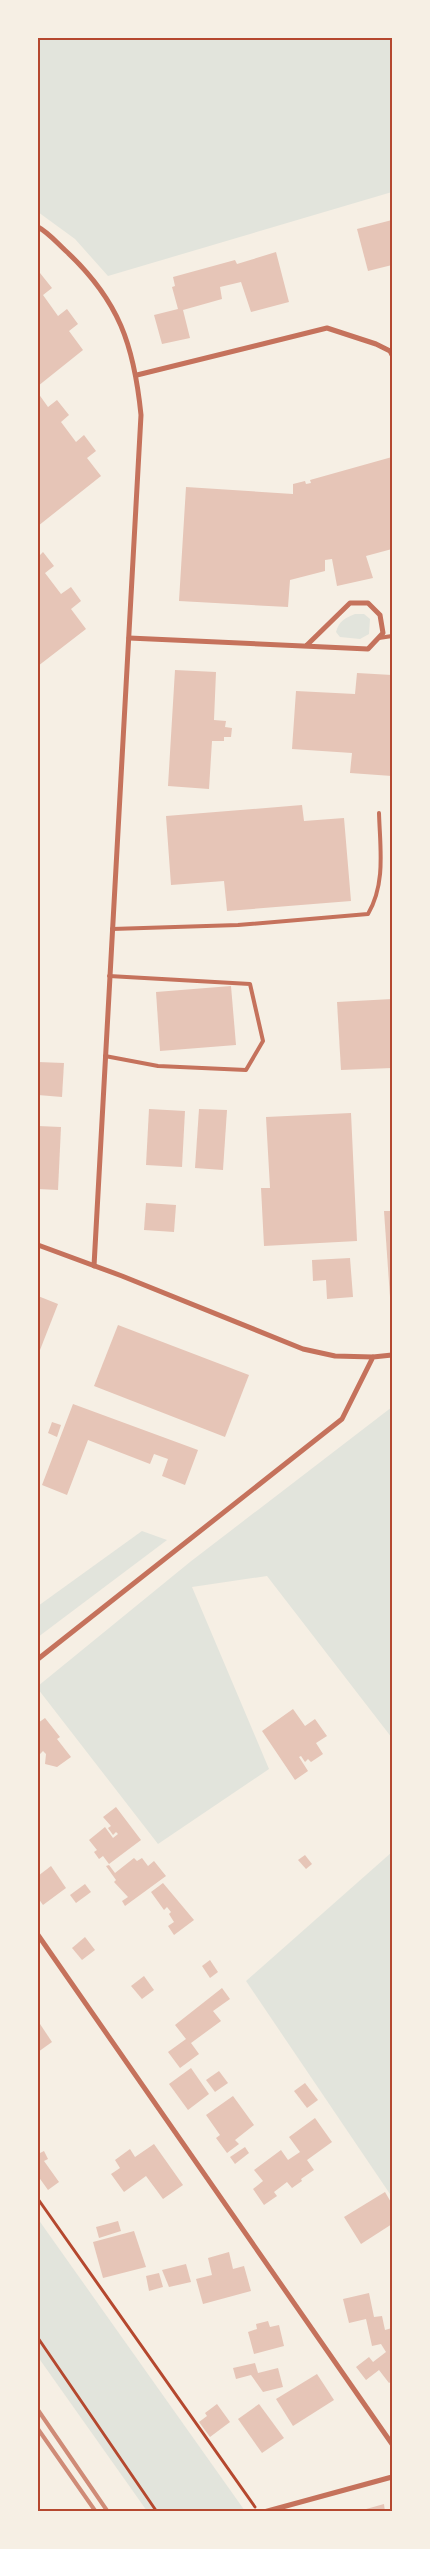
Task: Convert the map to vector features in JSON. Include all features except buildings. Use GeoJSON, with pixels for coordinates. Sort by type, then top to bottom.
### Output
{"type":"FeatureCollection","features":[{"type":"Feature","properties":{"kind":"street"},"geometry":{"type":"LineString","coordinates":[[38,227],[86,270],[120,318],[137,374],[140,415],[94,1266]]}},
{"type":"Feature","properties":{"kind":"street"},"geometry":{"type":"LineString","coordinates":[[137,374],[327,328],[392,352]]}},
{"type":"Feature","properties":{"kind":"street"},"geometry":{"type":"LineString","coordinates":[[129,638],[368,649],[384,633],[380,615],[368,602],[350,603],[306,646]]}},
{"type":"Feature","properties":{"kind":"street"},"geometry":{"type":"LineString","coordinates":[[38,1245],[303,1349],[335,1356],[373,1357],[392,1355]]}},
{"type":"Feature","properties":{"kind":"street"},"geometry":{"type":"LineString","coordinates":[[38,1659],[342,1419],[373,1357]]}},
{"type":"Feature","properties":{"kind":"street"},"geometry":{"type":"LineString","coordinates":[[38,1935],[392,2444]]}},
{"type":"Feature","properties":{"kind":"street"},"geometry":{"type":"LineString","coordinates":[[264,2512],[392,2476]]}},
{"type":"Feature","properties":{"kind":"lane"},"geometry":{"type":"LineString","coordinates":[[379,638],[392,636]]}},
{"type":"Feature","properties":{"kind":"lane"},"geometry":{"type":"LineString","coordinates":[[112,929],[238,925],[368,914],[375,901],[381,874],[379,813]]}},
{"type":"Feature","properties":{"kind":"lane"},"geometry":{"type":"LineString","coordinates":[[105,1056],[158,1066],[246,1070],[263,1041],[250,984],[109,976]]}},
{"type":"Feature","properties":{"kind":"path"},"geometry":{"type":"LineString","coordinates":[[38,2199],[258,2512]]}},
{"type":"Feature","properties":{"kind":"path"},"geometry":{"type":"LineString","coordinates":[[38,2338],[157,2512]]}},
{"type":"Feature","properties":{"kind":"shaded area"},"geometry":{"type":"Polygon","coordinates":[[[38,38],[392,38],[392,192],[108,276],[75,239],[38,212],[38,38]]]}},
{"type":"Feature","properties":{"kind":"shaded area"},"geometry":{"type":"Polygon","coordinates":[[[355,614],[364,614],[370,619],[369,634],[360,639],[340,637],[336,632],[339,625],[345,619],[355,614]]]}},
{"type":"Feature","properties":{"kind":"shaded area"},"geometry":{"type":"Polygon","coordinates":[[[392,1407],[392,1738],[267,1576],[192,1587],[269,1769],[158,1844],[38,1689],[38,1686],[190,1562],[392,1407]]]}},
{"type":"Feature","properties":{"kind":"shaded area"},"geometry":{"type":"Polygon","coordinates":[[[142,1531],[167,1540],[38,1637],[38,1606],[142,1531]]]}},
{"type":"Feature","properties":{"kind":"shaded area"},"geometry":{"type":"Polygon","coordinates":[[[392,1852],[392,2197],[246,1981],[392,1852]]]}},
{"type":"Feature","properties":{"kind":"shaded area"},"geometry":{"type":"Polygon","coordinates":[[[38,2219],[245,2511],[147,2511],[38,2357],[38,2219]]]}},
{"type":"Feature","properties":{"kind":"railway"},"geometry":{"type":"LineString","coordinates":[[38,2410],[108,2512]]}},
{"type":"Feature","properties":{"kind":"railway"},"geometry":{"type":"LineString","coordinates":[[38,2429],[96,2512]]}}]}
